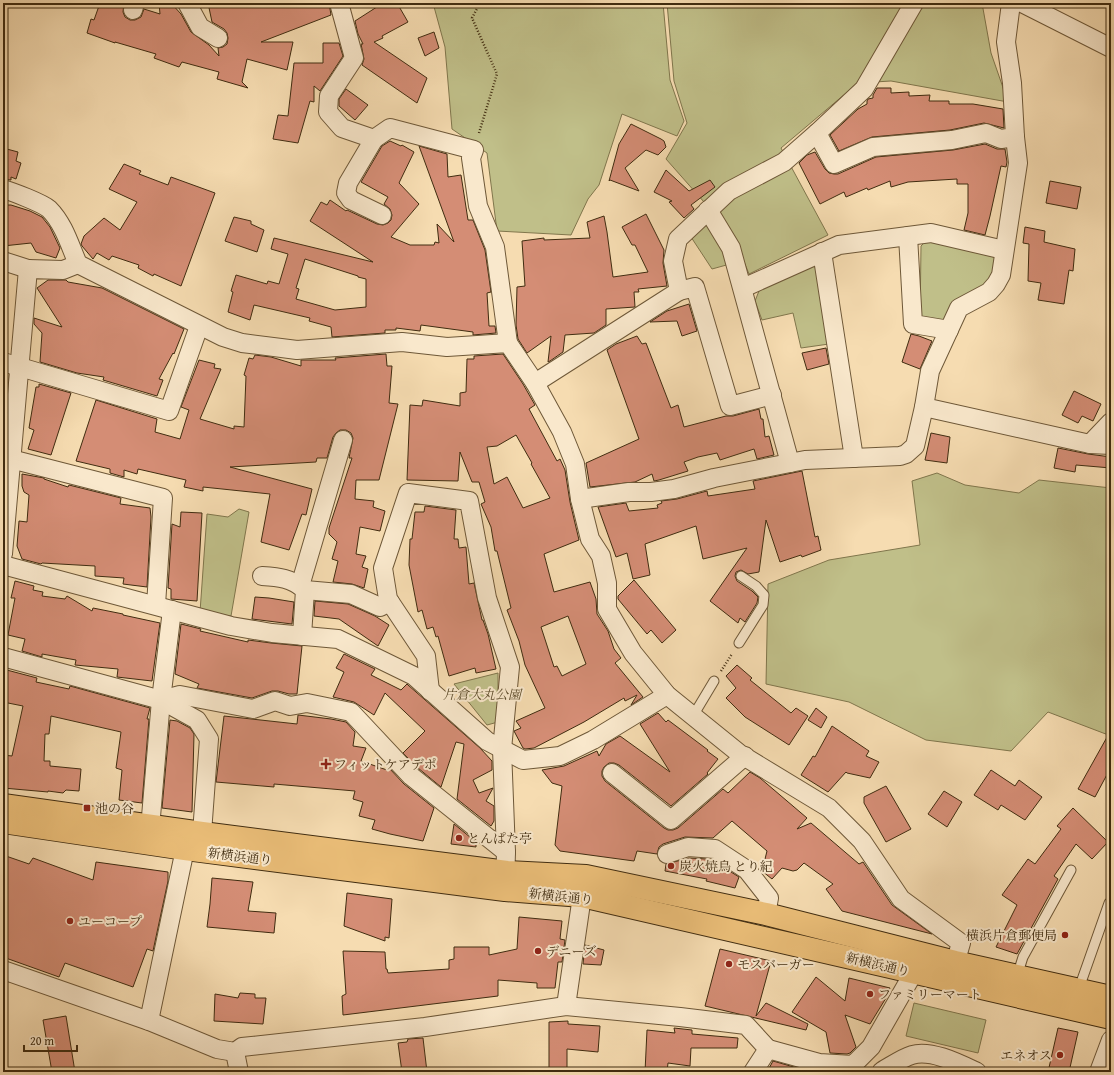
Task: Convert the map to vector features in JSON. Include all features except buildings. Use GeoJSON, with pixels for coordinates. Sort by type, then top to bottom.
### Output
{"type":"FeatureCollection","features":[{"type":"Feature","properties":{"kind":"main road","name":"新横浜通り"},"geometry":{"type":"LineString","coordinates":[[3,805],[149,834],[185,849],[586,876],[766,914],[916,962],[1074,1000],[1111,1018]]}},
{"type":"Feature","properties":{"kind":"main road","name":"新横浜通り"},"geometry":{"type":"LineString","coordinates":[[3,822],[149,834],[202,833],[506,871],[582,896],[916,962]]}},
{"type":"Feature","properties":{"kind":"main road","name":"新横浜通り"},"geometry":{"type":"LineString","coordinates":[[1074,1000],[1111,997]]}},
{"type":"Feature","properties":{"kind":"street"},"geometry":{"type":"LineString","coordinates":[[187,3],[200,28],[218,38]]}},
{"type":"Feature","properties":{"kind":"street"},"geometry":{"type":"LineString","coordinates":[[339,3],[354,58],[329,96],[328,112],[342,128],[374,139]]}},
{"type":"Feature","properties":{"kind":"street"},"geometry":{"type":"LineString","coordinates":[[679,291],[673,261],[678,239],[729,191],[784,162],[864,89],[914,3]]}},
{"type":"Feature","properties":{"kind":"street"},"geometry":{"type":"LineString","coordinates":[[580,499],[629,492],[651,492],[674,489],[714,478],[805,460],[900,456],[906,454],[915,446],[930,371],[959,308],[989,292],[1001,275],[1018,163],[1012,83],[1006,42],[1011,3]]}},
{"type":"Feature","properties":{"kind":"street"},"geometry":{"type":"LineString","coordinates":[[1022,3],[1111,48]]}},
{"type":"Feature","properties":{"kind":"street"},"geometry":{"type":"LineString","coordinates":[[382,215],[351,200],[346,193],[348,183],[374,139],[390,128],[474,150],[471,158],[478,206],[495,247],[508,343],[535,383],[562,432],[575,464],[580,499],[590,539],[602,556],[607,583],[607,609],[633,653],[667,695],[745,756],[829,808],[862,841],[901,899],[961,942],[953,972]]}},
{"type":"Feature","properties":{"kind":"street"},"geometry":{"type":"LineString","coordinates":[[817,133],[834,164],[874,147],[952,140],[986,133],[1001,139],[1015,137]]}},
{"type":"Feature","properties":{"kind":"street"},"geometry":{"type":"LineString","coordinates":[[3,189],[16,193],[48,208],[60,223],[78,264],[199,326],[223,337],[242,343],[297,350],[402,342],[447,347],[508,343]]}},
{"type":"Feature","properties":{"kind":"street"},"geometry":{"type":"LineString","coordinates":[[708,210],[732,248],[790,463]]}},
{"type":"Feature","properties":{"kind":"street"},"geometry":{"type":"LineString","coordinates":[[743,288],[839,245],[931,233],[1004,250]]}},
{"type":"Feature","properties":{"kind":"street"},"geometry":{"type":"LineString","coordinates":[[908,236],[913,324],[949,330]]}},
{"type":"Feature","properties":{"kind":"street"},"geometry":{"type":"LineString","coordinates":[[822,252],[854,458]]}},
{"type":"Feature","properties":{"kind":"street"},"geometry":{"type":"LineString","coordinates":[[3,262],[28,269],[64,270],[78,264]]}},
{"type":"Feature","properties":{"kind":"street"},"geometry":{"type":"LineString","coordinates":[[3,554],[11,364],[28,269]]}},
{"type":"Feature","properties":{"kind":"street"},"geometry":{"type":"LineString","coordinates":[[535,383],[679,291],[695,287],[730,406],[772,395]]}},
{"type":"Feature","properties":{"kind":"street"},"geometry":{"type":"LineString","coordinates":[[11,364],[168,411],[199,326]]}},
{"type":"Feature","properties":{"kind":"street"},"geometry":{"type":"LineString","coordinates":[[924,407],[1090,444],[1111,445]]}},
{"type":"Feature","properties":{"kind":"street"},"geometry":{"type":"LineString","coordinates":[[1090,444],[1111,422]]}},
{"type":"Feature","properties":{"kind":"street"},"geometry":{"type":"LineString","coordinates":[[302,636],[302,588],[343,440]]}},
{"type":"Feature","properties":{"kind":"street"},"geometry":{"type":"LineString","coordinates":[[7,458],[163,498],[164,608],[161,700],[149,834]]}},
{"type":"Feature","properties":{"kind":"street"},"geometry":{"type":"LineString","coordinates":[[430,691],[426,656],[388,599],[383,568],[408,493],[469,501],[487,598],[510,666],[502,749],[506,871]]}},
{"type":"Feature","properties":{"kind":"street"},"geometry":{"type":"LineString","coordinates":[[3,565],[230,626],[272,633],[338,639],[414,676],[487,741],[523,760],[560,756],[593,740],[667,695]]}},
{"type":"Feature","properties":{"kind":"street"},"geometry":{"type":"LineString","coordinates":[[262,576],[284,578],[302,588],[351,594],[380,607],[390,602]]}},
{"type":"Feature","properties":{"kind":"street"},"geometry":{"type":"LineString","coordinates":[[3,657],[161,700],[197,720],[209,739],[202,833]]}},
{"type":"Feature","properties":{"kind":"street"},"geometry":{"type":"LineString","coordinates":[[161,700],[180,695],[253,709],[275,701],[290,706],[307,703],[350,712],[411,776],[454,812],[506,871]]}},
{"type":"Feature","properties":{"kind":"street"},"geometry":{"type":"LineString","coordinates":[[612,773],[671,820],[745,756]]}},
{"type":"Feature","properties":{"kind":"street"},"geometry":{"type":"LineString","coordinates":[[667,854],[688,847],[715,848],[747,870],[769,898],[766,914]]}},
{"type":"Feature","properties":{"kind":"street"},"geometry":{"type":"LineString","coordinates":[[149,1021],[185,849]]}},
{"type":"Feature","properties":{"kind":"street"},"geometry":{"type":"LineString","coordinates":[[566,1006],[582,896]]}},
{"type":"Feature","properties":{"kind":"street"},"geometry":{"type":"LineString","coordinates":[[3,970],[149,1021],[217,1049],[235,1052],[242,1047],[426,1026],[566,1006],[746,1025],[768,1049],[819,1063],[854,1065],[871,1047],[916,962]]}},
{"type":"Feature","properties":{"kind":"street"},"geometry":{"type":"LineString","coordinates":[[1099,1072],[1111,1040]]}},
{"type":"Feature","properties":{"kind":"street"},"geometry":{"type":"LineString","coordinates":[[871,1047],[882,1072],[912,1054],[926,1054],[948,1059],[977,1072]]}},
{"type":"Feature","properties":{"kind":"street"},"geometry":{"type":"LineString","coordinates":[[753,1072],[768,1049]]}},
{"type":"Feature","properties":{"kind":"street"},"geometry":{"type":"LineString","coordinates":[[235,1052],[239,1072]]}},
{"type":"Feature","properties":{"kind":"lane"},"geometry":{"type":"LineString","coordinates":[[739,644],[763,605],[764,595],[756,586],[741,576]]}},
{"type":"Feature","properties":{"kind":"lane"},"geometry":{"type":"LineString","coordinates":[[694,716],[714,681]]}},
{"type":"Feature","properties":{"kind":"lane"},"geometry":{"type":"LineString","coordinates":[[1014,986],[1023,957],[1071,870]]}},
{"type":"Feature","properties":{"kind":"lane"},"geometry":{"type":"LineString","coordinates":[[1074,1000],[1109,903],[1111,902]]}},
{"type":"Feature","properties":{"kind":"path"},"geometry":{"type":"LineString","coordinates":[[474,150],[497,74],[472,18],[480,3]]}},
{"type":"Feature","properties":{"kind":"path"},"geometry":{"type":"LineString","coordinates":[[714,681],[739,644]]}},
{"type":"Feature","properties":{"kind":"green space"},"geometry":{"type":"Polygon","coordinates":[[[433,3],[663,3],[670,80],[684,121],[677,136],[622,114],[599,185],[588,199],[571,235],[497,231],[487,153],[452,129],[445,47],[433,3]]]}},
{"type":"Feature","properties":{"kind":"green space"},"geometry":{"type":"Polygon","coordinates":[[[667,3],[982,3],[991,53],[1008,102],[891,81],[858,83],[781,148],[828,235],[749,274],[738,247],[704,202],[666,159],[687,123],[674,81],[667,3]]]}},
{"type":"Feature","properties":{"kind":"green space"},"geometry":{"type":"Polygon","coordinates":[[[706,223],[722,243],[730,264],[712,269],[691,237],[706,223]]]}},
{"type":"Feature","properties":{"kind":"green space"},"geometry":{"type":"Polygon","coordinates":[[[927,240],[998,258],[996,276],[944,325],[920,322],[921,246],[927,240]]]}},
{"type":"Feature","properties":{"kind":"green space"},"geometry":{"type":"Polygon","coordinates":[[[812,265],[816,268],[829,344],[801,348],[793,313],[762,320],[755,301],[761,286],[812,265]]]}},
{"type":"Feature","properties":{"kind":"green space"},"geometry":{"type":"Polygon","coordinates":[[[937,473],[965,485],[1019,493],[1039,480],[1111,488],[1111,736],[1048,712],[1011,751],[926,740],[849,702],[766,684],[768,584],[829,560],[920,545],[912,481],[937,473]]]}},
{"type":"Feature","properties":{"kind":"green space"},"geometry":{"type":"Polygon","coordinates":[[[239,509],[249,512],[231,616],[200,612],[207,514],[228,517],[239,509]]]}},
{"type":"Feature","properties":{"kind":"green space","name":"片倉大丸公園"},"geometry":{"type":"Polygon","coordinates":[[[498,673],[498,722],[487,725],[454,684],[498,673]]]}},
{"type":"Feature","properties":{"kind":"green space"},"geometry":{"type":"Polygon","coordinates":[[[914,1003],[986,1020],[978,1053],[906,1036],[914,1003]]]}},
{"type":"Feature","properties":{"kind":"place","name":"フィットケアデポ"},"geometry":{"type":"Point","coordinates":[326,764]}},
{"type":"Feature","properties":{"kind":"place","name":"池の谷"},"geometry":{"type":"Point","coordinates":[87,808]}},
{"type":"Feature","properties":{"kind":"place","name":"とんぱた亭"},"geometry":{"type":"Point","coordinates":[459,838]}},
{"type":"Feature","properties":{"kind":"place","name":"炭火焼鳥 とり紀"},"geometry":{"type":"Point","coordinates":[671,866]}},
{"type":"Feature","properties":{"kind":"place","name":"ユーコープ"},"geometry":{"type":"Point","coordinates":[70,921]}},
{"type":"Feature","properties":{"kind":"place","name":"横浜片倉郵便局"},"geometry":{"type":"Point","coordinates":[1065,935]}},
{"type":"Feature","properties":{"kind":"place","name":"デニーズ"},"geometry":{"type":"Point","coordinates":[538,951]}},
{"type":"Feature","properties":{"kind":"place","name":"モスバーガー"},"geometry":{"type":"Point","coordinates":[729,964]}},
{"type":"Feature","properties":{"kind":"place","name":"ファミリーマート"},"geometry":{"type":"Point","coordinates":[870,994]}},
{"type":"Feature","properties":{"kind":"place","name":"エネオス"},"geometry":{"type":"Point","coordinates":[1060,1055]}}]}
